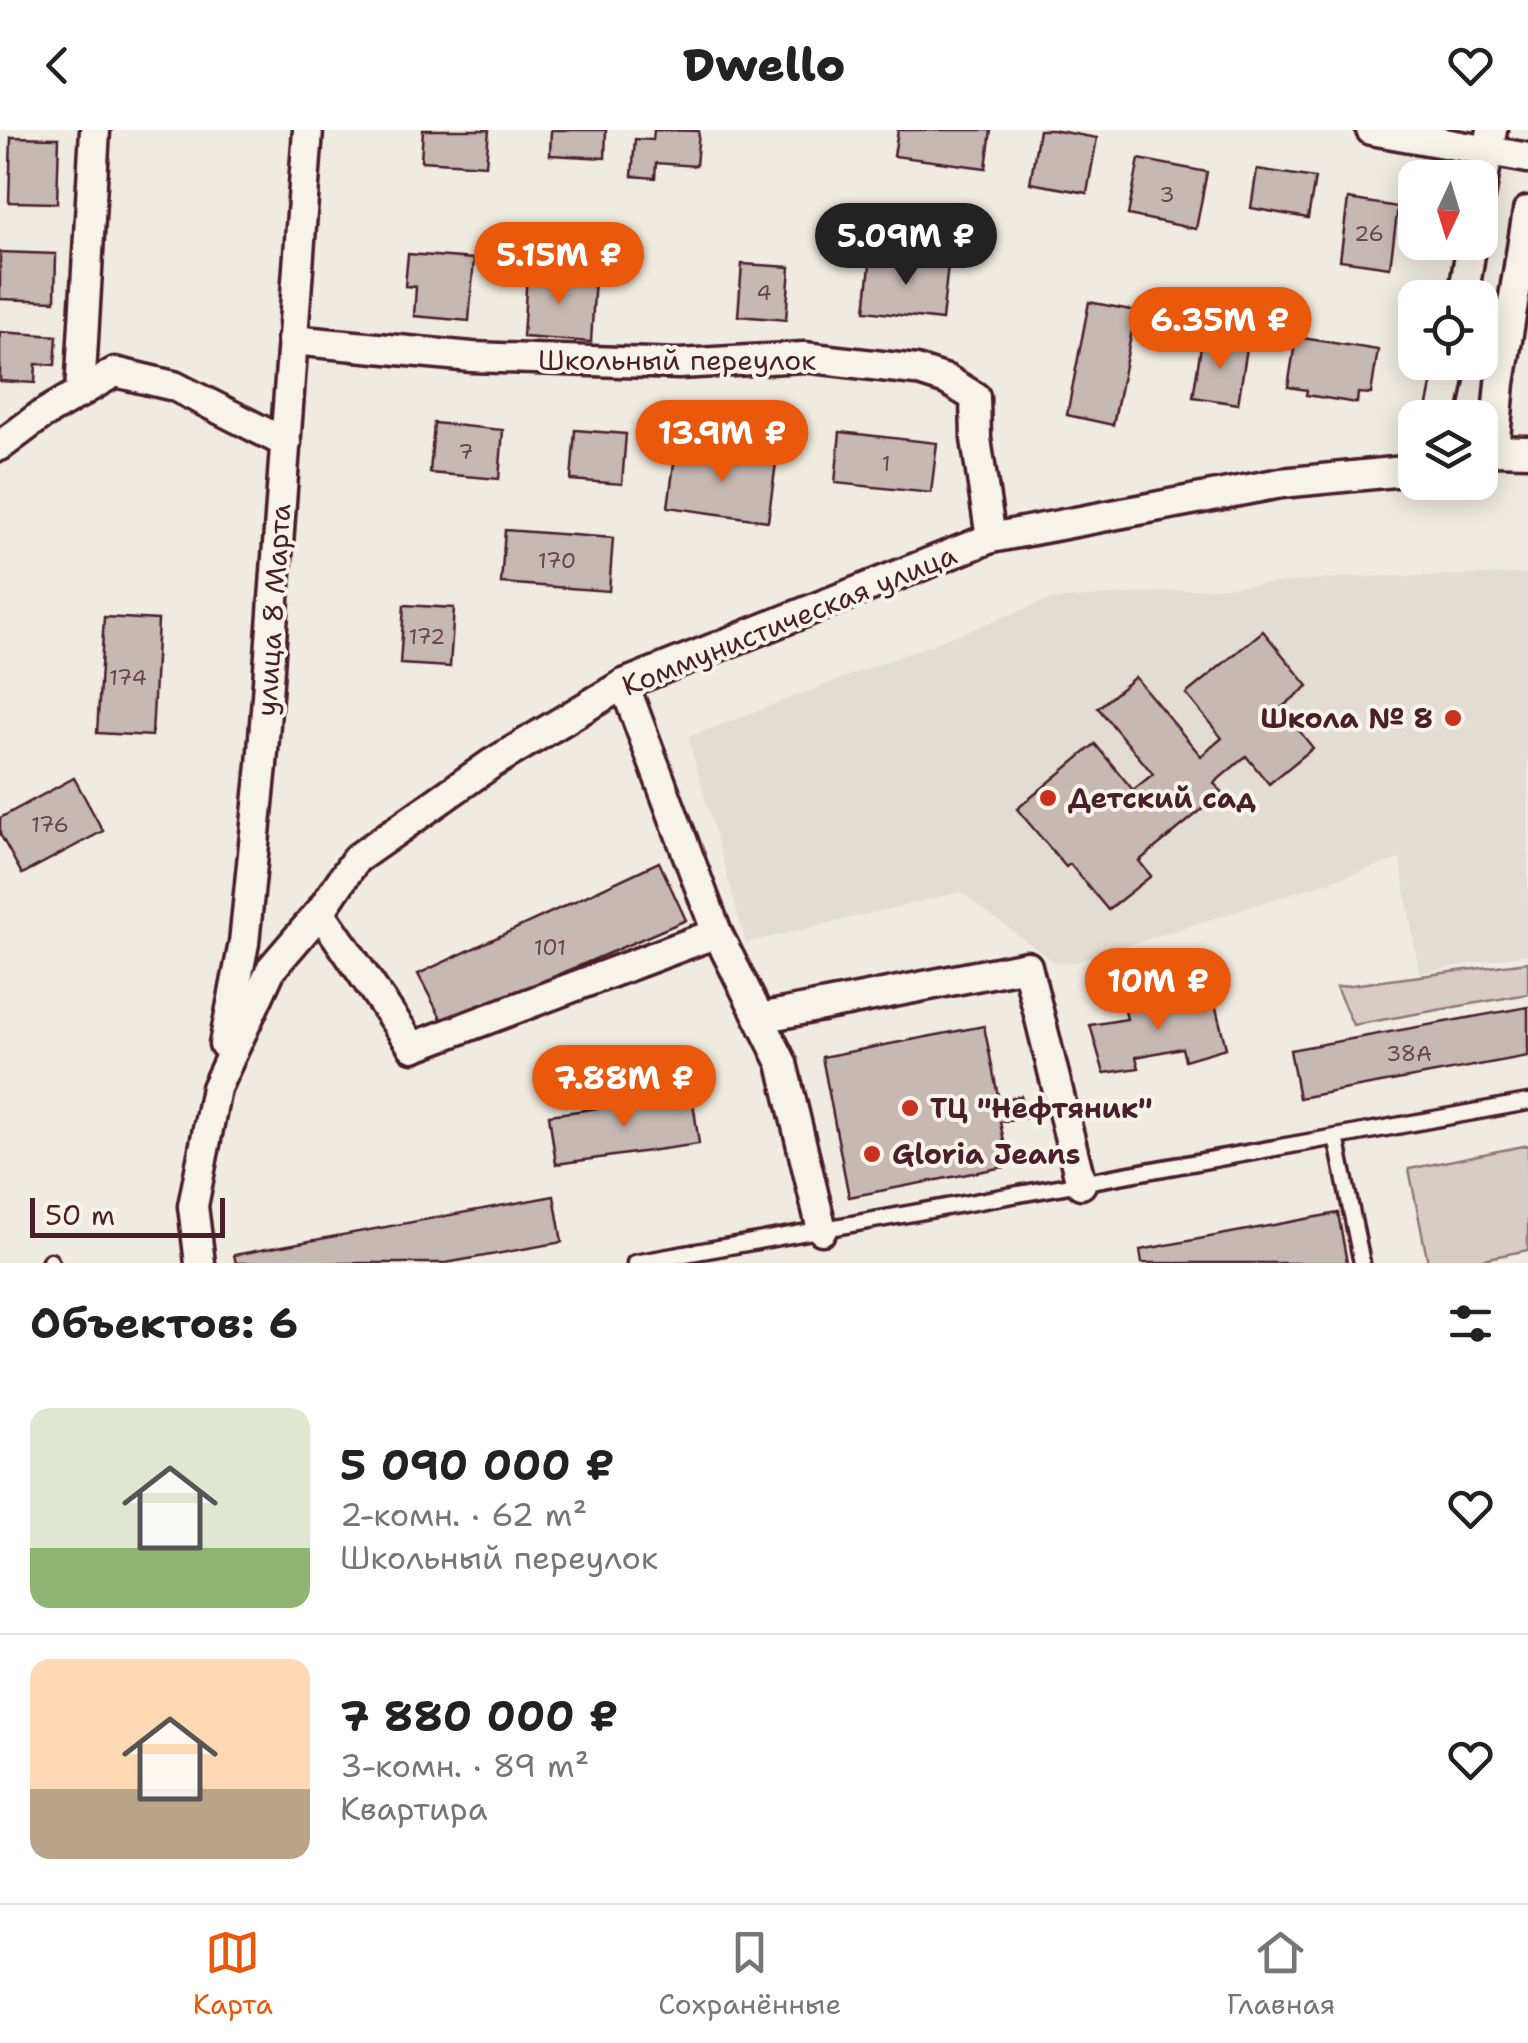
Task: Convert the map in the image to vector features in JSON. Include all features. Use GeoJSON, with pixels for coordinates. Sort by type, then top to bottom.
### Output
{"type":"FeatureCollection","features":[{"type":"Feature","properties":{"kind":"street"},"geometry":{"type":"LineString","coordinates":[[80,393],[95,130]]}},
{"type":"Feature","properties":{"kind":"street","name":"улица 8 Марта"},"geometry":{"type":"LineString","coordinates":[[216,1088],[244,942],[262,765],[308,130]]}},
{"type":"Feature","properties":{"kind":"street"},"geometry":{"type":"LineString","coordinates":[[1371,130],[1490,140],[1528,158]]}},
{"type":"Feature","properties":{"kind":"street"},"geometry":{"type":"LineString","coordinates":[[1497,400],[1528,211]]}},
{"type":"Feature","properties":{"kind":"street","name":"Школьный переулок"},"geometry":{"type":"LineString","coordinates":[[292,340],[472,357],[679,364],[804,358],[916,370],[947,380],[975,397],[976,439],[991,538]]}},
{"type":"Feature","properties":{"kind":"street"},"geometry":{"type":"LineString","coordinates":[[0,446],[40,416],[114,372],[174,386],[286,443]]}},
{"type":"Feature","properties":{"kind":"street"},"geometry":{"type":"LineString","coordinates":[[1498,452],[1528,451]]}},
{"type":"Feature","properties":{"kind":"street","name":"Коммунистическая улица"},"geometry":{"type":"LineString","coordinates":[[200,1263],[193,1206],[216,1088],[272,969],[320,912],[356,860],[491,764],[624,684],[991,538],[1280,484],[1398,472]]}},
{"type":"Feature","properties":{"kind":"street"},"geometry":{"type":"LineString","coordinates":[[624,684],[717,933],[782,1062],[822,1230]]}},
{"type":"Feature","properties":{"kind":"street"},"geometry":{"type":"LineString","coordinates":[[320,912],[413,1047],[717,933]]}},
{"type":"Feature","properties":{"kind":"street"},"geometry":{"type":"LineString","coordinates":[[760,1018],[1027,966],[1081,1184]]}},
{"type":"Feature","properties":{"kind":"lane"},"geometry":{"type":"LineString","coordinates":[[635,1263],[1528,1102]]}},
{"type":"Feature","properties":{"kind":"lane"},"geometry":{"type":"LineString","coordinates":[[1336,1137],[1362,1263]]}},
{"type":"Feature","properties":{"kind":"shaded area","name":"Детский сад"},"geometry":{"type":"Polygon","coordinates":[[[1528,574],[1528,954],[1419,973],[1400,859],[1076,962],[1055,963],[960,892],[746,943],[688,737],[1048,600],[1355,577],[1528,574]]]}},
{"type":"Feature","properties":{"kind":"shaded area"},"geometry":{"type":"Polygon","coordinates":[[[1528,962],[1528,994],[1353,1025],[1336,987],[1528,962]]]}},
{"type":"Feature","properties":{"kind":"shaded area"},"geometry":{"type":"Polygon","coordinates":[[[1528,1145],[1528,1250],[1464,1263],[1428,1263],[1409,1169],[1528,1145]]]}},
{"type":"Feature","properties":{"kind":"building"},"geometry":{"type":"Polygon","coordinates":[[[423,130],[489,130],[486,165],[421,161],[423,130]]]}},
{"type":"Feature","properties":{"kind":"building"},"geometry":{"type":"Polygon","coordinates":[[[551,130],[606,130],[605,158],[550,155],[551,130]]]}},
{"type":"Feature","properties":{"kind":"building"},"geometry":{"type":"Polygon","coordinates":[[[654,130],[699,131],[696,166],[656,163],[655,178],[632,176],[635,139],[653,140],[654,130]]]}},
{"type":"Feature","properties":{"kind":"building"},"geometry":{"type":"Polygon","coordinates":[[[898,130],[991,130],[986,168],[894,156],[898,130]]]}},
{"type":"Feature","properties":{"kind":"building"},"geometry":{"type":"Polygon","coordinates":[[[1039,130],[1097,138],[1087,193],[1030,183],[1039,130]]]}},
{"type":"Feature","properties":{"kind":"building"},"geometry":{"type":"Polygon","coordinates":[[[11,137],[59,138],[57,203],[9,202],[11,137]]]}},
{"type":"Feature","properties":{"kind":"building"},"geometry":{"type":"Polygon","coordinates":[[[1139,159],[1207,172],[1196,229],[1128,215],[1139,159]]]}},
{"type":"Feature","properties":{"kind":"building"},"geometry":{"type":"Polygon","coordinates":[[[1257,169],[1315,178],[1308,218],[1251,208],[1257,169]]]}},
{"type":"Feature","properties":{"kind":"building"},"geometry":{"type":"Polygon","coordinates":[[[1348,199],[1398,207],[1390,267],[1340,260],[1348,199]]]}},
{"type":"Feature","properties":{"kind":"building"},"geometry":{"type":"Polygon","coordinates":[[[0,252],[56,254],[55,301],[0,299],[0,252]]]}},
{"type":"Feature","properties":{"kind":"building"},"geometry":{"type":"Polygon","coordinates":[[[408,254],[474,259],[469,321],[414,316],[416,287],[405,286],[408,254]]]}},
{"type":"Feature","properties":{"kind":"building"},"geometry":{"type":"Polygon","coordinates":[[[871,256],[948,265],[942,320],[865,311],[871,256]]]}},
{"type":"Feature","properties":{"kind":"building"},"geometry":{"type":"Polygon","coordinates":[[[742,264],[790,267],[786,320],[738,316],[742,264]]]}},
{"type":"Feature","properties":{"kind":"building"},"geometry":{"type":"Polygon","coordinates":[[[527,273],[595,277],[591,342],[523,337],[527,273]]]}},
{"type":"Feature","properties":{"kind":"building"},"geometry":{"type":"Polygon","coordinates":[[[1089,302],[1136,311],[1113,425],[1067,415],[1089,302]]]}},
{"type":"Feature","properties":{"kind":"building"},"geometry":{"type":"Polygon","coordinates":[[[0,332],[57,336],[55,365],[36,364],[35,383],[0,381],[0,332]]]}},
{"type":"Feature","properties":{"kind":"building"},"geometry":{"type":"Polygon","coordinates":[[[1296,337],[1378,350],[1371,394],[1358,393],[1357,403],[1306,395],[1307,390],[1288,387],[1296,337]]]}},
{"type":"Feature","properties":{"kind":"building"},"geometry":{"type":"Polygon","coordinates":[[[1202,340],[1247,348],[1238,404],[1193,397],[1202,340]]]}},
{"type":"Feature","properties":{"kind":"building"},"geometry":{"type":"Polygon","coordinates":[[[434,423],[503,430],[499,479],[430,473],[434,423]]]}},
{"type":"Feature","properties":{"kind":"building"},"geometry":{"type":"Polygon","coordinates":[[[575,430],[626,434],[622,484],[571,480],[575,430]]]}},
{"type":"Feature","properties":{"kind":"building"},"geometry":{"type":"Polygon","coordinates":[[[840,432],[937,443],[931,493],[835,483],[840,432]]]}},
{"type":"Feature","properties":{"kind":"building"},"geometry":{"type":"Polygon","coordinates":[[[676,449],[776,463],[768,521],[668,507],[676,449]]]}},
{"type":"Feature","properties":{"kind":"building"},"geometry":{"type":"Polygon","coordinates":[[[505,530],[613,538],[609,591],[501,583],[505,530]]]}},
{"type":"Feature","properties":{"kind":"building"},"geometry":{"type":"Polygon","coordinates":[[[404,605],[454,608],[450,667],[400,664],[404,605]]]}},
{"type":"Feature","properties":{"kind":"building"},"geometry":{"type":"Polygon","coordinates":[[[104,617],[158,620],[152,736],[97,733],[104,617]]]}},
{"type":"Feature","properties":{"kind":"building"},"geometry":{"type":"Polygon","coordinates":[[[1263,631],[1308,686],[1281,708],[1313,748],[1269,784],[1246,756],[1214,783],[1222,793],[1139,861],[1151,876],[1108,910],[1017,809],[1095,744],[1133,790],[1153,774],[1098,708],[1135,677],[1201,756],[1222,738],[1186,694],[1263,631]]]}},
{"type":"Feature","properties":{"kind":"building"},"geometry":{"type":"Polygon","coordinates":[[[74,778],[103,831],[22,874],[0,834],[0,818],[74,778]]]}},
{"type":"Feature","properties":{"kind":"building"},"geometry":{"type":"Polygon","coordinates":[[[659,862],[686,920],[444,1024],[418,974],[659,862]]]}},
{"type":"Feature","properties":{"kind":"building"},"geometry":{"type":"Polygon","coordinates":[[[1173,998],[1176,1008],[1214,1000],[1226,1048],[1185,1060],[1182,1048],[1136,1057],[1139,1068],[1104,1073],[1090,1025],[1127,1019],[1124,1007],[1173,998]]]}},
{"type":"Feature","properties":{"kind":"building"},"geometry":{"type":"Polygon","coordinates":[[[1528,1007],[1528,1056],[1299,1098],[1290,1050],[1528,1007]]]}},
{"type":"Feature","properties":{"kind":"building"},"geometry":{"type":"Polygon","coordinates":[[[984,1026],[999,1101],[1021,1096],[1026,1118],[1000,1122],[1009,1166],[849,1197],[822,1057],[984,1026]]]}},
{"type":"Feature","properties":{"kind":"building"},"geometry":{"type":"Polygon","coordinates":[[[692,1095],[699,1144],[556,1164],[549,1115],[692,1095]]]}},
{"type":"Feature","properties":{"kind":"building"},"geometry":{"type":"Polygon","coordinates":[[[554,1196],[562,1242],[446,1263],[236,1263],[234,1255],[554,1196]]]}},
{"type":"Feature","properties":{"kind":"building"},"geometry":{"type":"Polygon","coordinates":[[[1338,1213],[1347,1263],[1142,1263],[1140,1250],[1338,1213]]]}},
{"type":"Feature","properties":{"kind":"place","name":"Школа № 8"},"geometry":{"type":"Point","coordinates":[1453,718]}},
{"type":"Feature","properties":{"kind":"place","name":"Детский сад"},"geometry":{"type":"Point","coordinates":[1048,798]}},
{"type":"Feature","properties":{"kind":"place","name":"ТЦ \"Нефтяник\""},"geometry":{"type":"Point","coordinates":[910,1108]}},
{"type":"Feature","properties":{"kind":"place","name":"Gloria Jeans"},"geometry":{"type":"Point","coordinates":[872,1154]}}]}
